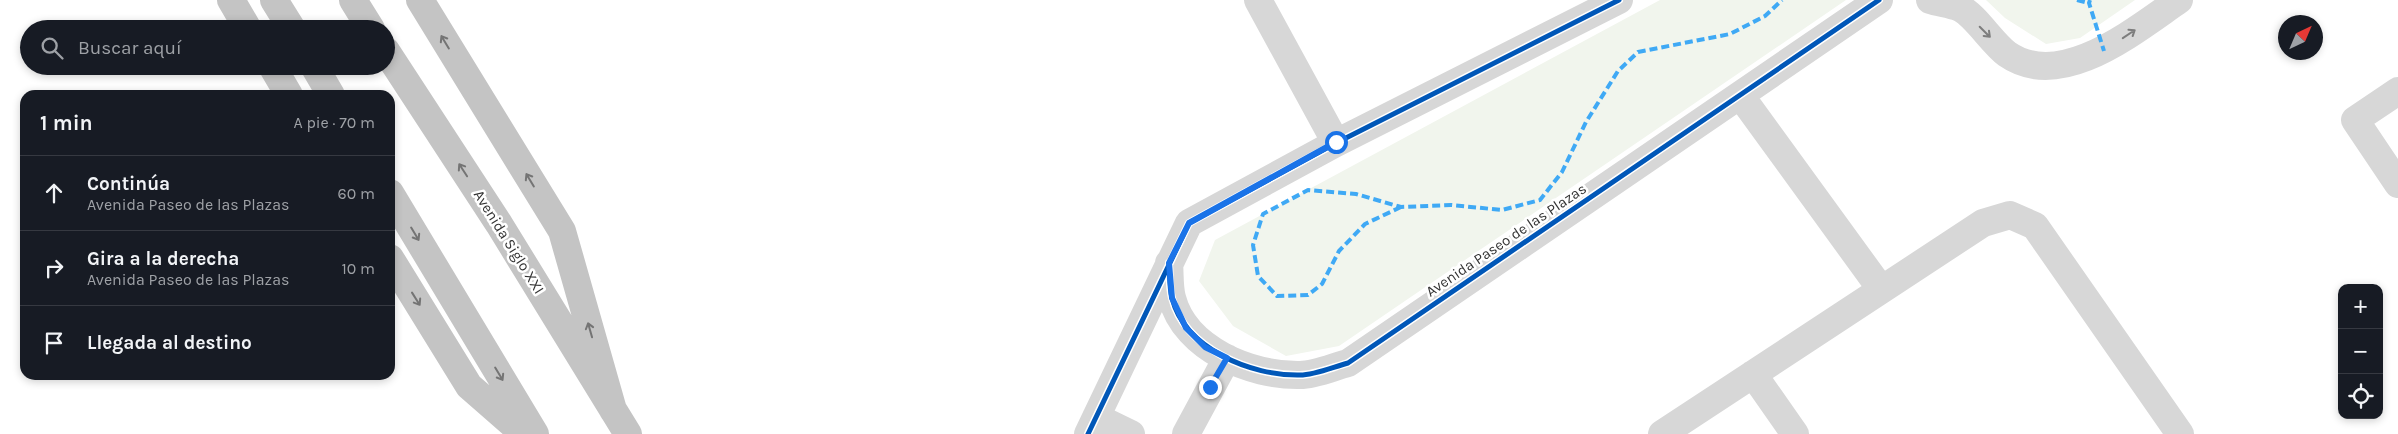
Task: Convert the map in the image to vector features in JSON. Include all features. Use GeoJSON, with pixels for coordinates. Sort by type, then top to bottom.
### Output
{"type":"FeatureCollection","features":[{"type":"Feature","properties":{"kind":"highway"},"geometry":{"type":"LineString","coordinates":[[231,0],[243,20]]}},
{"type":"Feature","properties":{"kind":"highway"},"geometry":{"type":"LineString","coordinates":[[274,0],[286,20]]}},
{"type":"Feature","properties":{"kind":"highway"},"geometry":{"type":"LineString","coordinates":[[353,0],[366,20]]}},
{"type":"Feature","properties":{"kind":"highway"},"geometry":{"type":"LineString","coordinates":[[420,0],[562,231],[613,410]]}},
{"type":"Feature","properties":{"kind":"highway","name":"Avenida Siglo XXI"},"geometry":{"type":"LineString","coordinates":[[395,66],[498,224],[628,434]]}},
{"type":"Feature","properties":{"kind":"highway"},"geometry":{"type":"LineString","coordinates":[[278,75],[287,90]]}},
{"type":"Feature","properties":{"kind":"highway"},"geometry":{"type":"LineString","coordinates":[[320,75],[329,90]]}},
{"type":"Feature","properties":{"kind":"highway"},"geometry":{"type":"LineString","coordinates":[[395,200],[535,434]]}},
{"type":"Feature","properties":{"kind":"highway"},"geometry":{"type":"LineString","coordinates":[[395,266],[469,386],[524,434]]}},
{"type":"Feature","properties":{"kind":"street"},"geometry":{"type":"LineString","coordinates":[[1258,0],[1336,142]]}},
{"type":"Feature","properties":{"kind":"street"},"geometry":{"type":"LineString","coordinates":[[1131,434],[1092,426],[1189,223],[1336,142],[1619,0]]}},
{"type":"Feature","properties":{"kind":"street","name":"Avenida Paseo de las Plazas"},"geometry":{"type":"LineString","coordinates":[[1169,263],[1172,298],[1186,328],[1205,347],[1252,369],[1301,376],[1348,363],[1879,0]]}},
{"type":"Feature","properties":{"kind":"street"},"geometry":{"type":"LineString","coordinates":[[1930,0],[1959,4],[2007,54],[2026,62],[2051,67],[2104,51],[2179,0]]}},
{"type":"Feature","properties":{"kind":"street"},"geometry":{"type":"LineString","coordinates":[[2398,90],[2355,120],[2398,184]]}},
{"type":"Feature","properties":{"kind":"street"},"geometry":{"type":"LineString","coordinates":[[1740,95],[1881,289]]}},
{"type":"Feature","properties":{"kind":"street"},"geometry":{"type":"LineString","coordinates":[[1662,434],[1983,223],[2010,216],[2036,226],[2180,434]]}},
{"type":"Feature","properties":{"kind":"street"},"geometry":{"type":"LineString","coordinates":[[1186,434],[1227,358]]}},
{"type":"Feature","properties":{"kind":"street"},"geometry":{"type":"LineString","coordinates":[[1753,374],[1795,434]]}},
{"type":"Feature","properties":{"kind":"shaded area"},"geometry":{"type":"Polygon","coordinates":[[[1660,0],[1846,0],[1339,346],[1286,356],[1233,326],[1199,281],[1215,240],[1660,0]]]}},
{"type":"Feature","properties":{"kind":"shaded area"},"geometry":{"type":"Polygon","coordinates":[[[1986,0],[2135,0],[2080,38],[2046,44],[2005,18],[1986,0]]]}},
{"type":"Feature","properties":{"kind":"marked path"},"geometry":{"type":"LineString","coordinates":[[1401,207],[1365,224],[1339,251],[1322,284],[1308,295],[1277,296],[1258,276],[1253,245],[1263,214],[1308,190],[1356,194],[1401,207],[1451,205],[1502,210],[1540,200],[1562,172],[1586,122],[1618,71],[1638,52],[1730,34],[1765,16],[1782,0]]}},
{"type":"Feature","properties":{"kind":"marked path"},"geometry":{"type":"LineString","coordinates":[[2077,0],[2089,3]]}},
{"type":"Feature","properties":{"kind":"marked path"},"geometry":{"type":"LineString","coordinates":[[2090,0],[2089,3],[2104,51]]}},
{"type":"Feature","properties":{"kind":"cycle path"},"geometry":{"type":"LineString","coordinates":[[1088,434],[1189,223],[1336,143],[1619,0]]}},
{"type":"Feature","properties":{"kind":"cycle path"},"geometry":{"type":"LineString","coordinates":[[1169,263],[1171,294],[1179,316],[1191,332],[1205,345],[1222,356],[1241,365],[1281,374],[1312,374],[1348,363],[1879,0]]}},
{"type":"Feature","properties":{"kind":"route"},"geometry":{"type":"LineString","coordinates":[[1210,387],[1227,358],[1205,347],[1186,328],[1172,298],[1169,263],[1189,223],[1336,142]]}}]}
